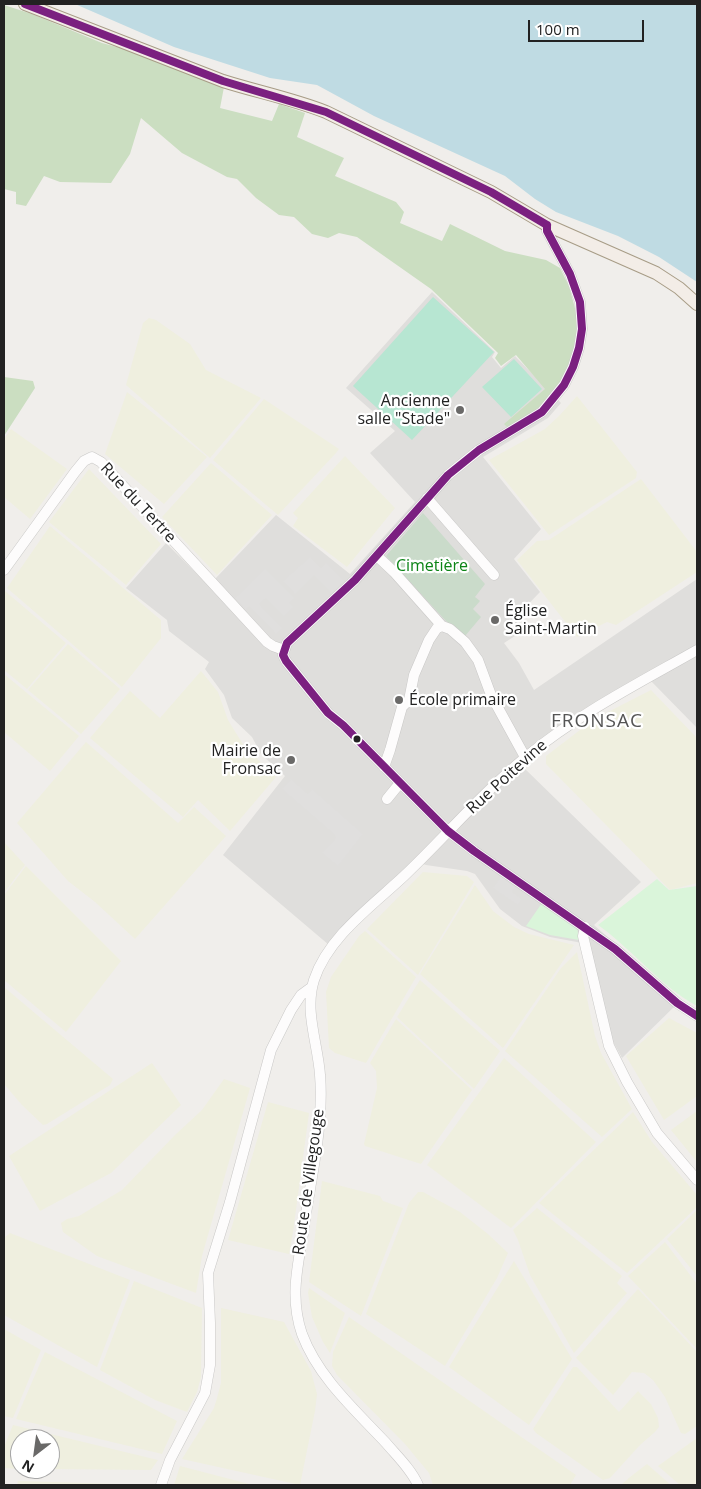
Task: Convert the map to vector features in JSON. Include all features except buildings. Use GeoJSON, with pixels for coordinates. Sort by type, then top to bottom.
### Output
{"type":"FeatureCollection","features":[{"type":"Feature","properties":{"kind":"main road"},"geometry":{"type":"LineString","coordinates":[[24,4],[223,81],[300,102],[326,112],[491,192],[547,225],[656,273],[679,288],[697,304]]}},
{"type":"Feature","properties":{"kind":"street"},"geometry":{"type":"LineString","coordinates":[[547,225],[547,231],[570,274],[580,302],[582,329],[573,367],[559,391],[542,412],[479,450],[448,475],[377,556],[331,603],[287,643],[284,650],[286,661],[328,713],[343,725],[448,831],[615,949],[676,1003],[697,1016]]}},
{"type":"Feature","properties":{"kind":"street","name":"Rue du Tertre"},"geometry":{"type":"LineString","coordinates":[[4,570],[75,472],[84,461],[92,458],[101,462],[267,642],[284,650]]}},
{"type":"Feature","properties":{"kind":"street"},"geometry":{"type":"LineString","coordinates":[[427,498],[494,575]]}},
{"type":"Feature","properties":{"kind":"street"},"geometry":{"type":"LineString","coordinates":[[377,556],[419,599],[442,626],[465,642],[478,660],[491,695],[525,757]]}},
{"type":"Feature","properties":{"kind":"street"},"geometry":{"type":"LineString","coordinates":[[384,767],[402,707],[408,700],[414,675],[433,633],[442,626]]}},
{"type":"Feature","properties":{"kind":"street","name":"Rue Poitevine"},"geometry":{"type":"LineString","coordinates":[[448,831],[503,776],[559,731],[697,650]]}},
{"type":"Feature","properties":{"kind":"street"},"geometry":{"type":"LineString","coordinates":[[387,799],[400,783]]}},
{"type":"Feature","properties":{"kind":"street","name":"Route de Villegouge"},"geometry":{"type":"LineString","coordinates":[[418,1485],[409,1469],[343,1398],[317,1364],[303,1336],[297,1318],[294,1287],[317,1141],[320,1106],[321,1076],[311,1004],[312,987],[321,965],[340,938],[448,831]]}},
{"type":"Feature","properties":{"kind":"street"},"geometry":{"type":"LineString","coordinates":[[585,927],[583,936],[609,1046],[627,1082],[654,1128],[697,1180]]}},
{"type":"Feature","properties":{"kind":"street"},"geometry":{"type":"LineString","coordinates":[[161,1485],[170,1460],[205,1393],[210,1365],[208,1273],[230,1202],[271,1050],[291,1010],[301,995],[312,987]]}},
{"type":"Feature","properties":{"kind":"shaded area"},"geometry":{"type":"Polygon","coordinates":[[[432,292],[495,352],[492,357],[501,368],[515,356],[561,403],[548,418],[483,457],[541,529],[514,559],[540,592],[515,618],[520,628],[515,636],[504,643],[519,663],[534,690],[697,579],[697,728],[651,681],[565,731],[522,766],[641,882],[594,925],[680,1001],[622,1058],[611,1038],[588,946],[550,937],[522,926],[500,909],[475,874],[467,871],[426,865],[415,861],[329,945],[223,855],[285,776],[261,754],[252,737],[232,718],[224,695],[205,669],[209,662],[169,631],[167,620],[126,588],[166,543],[206,583],[215,579],[276,515],[350,574],[415,502],[370,453],[395,431],[346,388],[432,292]]]}},
{"type":"Feature","properties":{"kind":"shaded area"},"geometry":{"type":"Polygon","coordinates":[[[310,557],[321,568],[326,563],[345,581],[332,593],[314,575],[295,594],[283,581],[310,557]]]}},
{"type":"Feature","properties":{"kind":"shaded area"},"geometry":{"type":"Polygon","coordinates":[[[265,569],[294,598],[289,603],[293,607],[284,616],[266,598],[259,604],[282,628],[276,634],[249,606],[246,610],[235,598],[265,569]]]}},
{"type":"Feature","properties":{"kind":"shaded area"},"geometry":{"type":"Polygon","coordinates":[[[291,779],[308,794],[312,789],[363,834],[338,866],[322,853],[336,838],[335,835],[282,789],[291,779]]]}},
{"type":"Feature","properties":{"kind":"shaded area"},"geometry":{"type":"Polygon","coordinates":[[[502,875],[517,885],[512,892],[522,899],[518,905],[493,888],[502,875]]]}},
{"type":"Feature","properties":{"kind":"green space"},"geometry":{"type":"Polygon","coordinates":[[[4,5],[32,14],[102,43],[143,54],[224,87],[220,108],[272,121],[279,104],[305,113],[297,137],[344,158],[335,176],[396,202],[404,212],[400,223],[442,241],[450,224],[505,251],[546,260],[560,268],[569,286],[576,312],[577,332],[572,360],[563,380],[552,395],[534,412],[508,428],[504,424],[545,389],[516,355],[501,366],[495,358],[498,353],[431,289],[357,237],[339,233],[328,238],[312,234],[294,217],[279,215],[256,198],[237,179],[227,177],[182,153],[141,118],[130,154],[111,183],[60,182],[44,176],[26,206],[16,204],[16,192],[4,189],[4,5]]]}},
{"type":"Feature","properties":{"kind":"green space"},"geometry":{"type":"Polygon","coordinates":[[[433,297],[494,352],[412,440],[353,386],[433,297]]]}},
{"type":"Feature","properties":{"kind":"green space"},"geometry":{"type":"Polygon","coordinates":[[[149,318],[156,320],[190,344],[206,370],[261,398],[210,458],[126,385],[143,323],[149,318]]]}},
{"type":"Feature","properties":{"kind":"green space"},"geometry":{"type":"Polygon","coordinates":[[[514,359],[542,389],[511,417],[482,387],[514,359]]]}},
{"type":"Feature","properties":{"kind":"green space"},"geometry":{"type":"Polygon","coordinates":[[[4,377],[33,381],[35,388],[4,436],[4,377]]]}},
{"type":"Feature","properties":{"kind":"green space"},"geometry":{"type":"Polygon","coordinates":[[[127,392],[207,457],[164,504],[105,454],[127,392]]]}},
{"type":"Feature","properties":{"kind":"green space"},"geometry":{"type":"Polygon","coordinates":[[[577,396],[637,472],[636,478],[549,535],[489,460],[545,429],[577,396]]]}},
{"type":"Feature","properties":{"kind":"green space"},"geometry":{"type":"Polygon","coordinates":[[[264,399],[339,449],[278,515],[213,460],[264,399]]]}},
{"type":"Feature","properties":{"kind":"green space"},"geometry":{"type":"Polygon","coordinates":[[[11,429],[67,469],[30,519],[4,497],[4,439],[11,429]]]}},
{"type":"Feature","properties":{"kind":"green space"},"geometry":{"type":"Polygon","coordinates":[[[345,456],[395,508],[347,567],[293,526],[298,518],[293,513],[345,456]]]}},
{"type":"Feature","properties":{"kind":"green space"},"geometry":{"type":"Polygon","coordinates":[[[211,463],[272,515],[217,575],[162,517],[211,463]]]}},
{"type":"Feature","properties":{"kind":"green space"},"geometry":{"type":"Polygon","coordinates":[[[89,469],[161,544],[126,585],[49,522],[89,469]]]}},
{"type":"Feature","properties":{"kind":"green space"},"geometry":{"type":"Polygon","coordinates":[[[641,479],[697,552],[697,572],[616,625],[607,622],[577,637],[517,560],[537,541],[549,540],[641,479]]]}},
{"type":"Feature","properties":{"kind":"green space","name":"Cimetière"},"geometry":{"type":"Polygon","coordinates":[[[423,513],[485,584],[475,597],[480,601],[473,609],[481,617],[465,636],[446,621],[386,556],[423,513]]]}},
{"type":"Feature","properties":{"kind":"green space"},"geometry":{"type":"Polygon","coordinates":[[[50,526],[161,620],[161,638],[122,687],[7,588],[50,526]]]}},
{"type":"Feature","properties":{"kind":"green space"},"geometry":{"type":"Polygon","coordinates":[[[5,591],[66,643],[27,689],[4,670],[5,591]]]}},
{"type":"Feature","properties":{"kind":"green space"},"geometry":{"type":"Polygon","coordinates":[[[68,644],[120,689],[81,734],[28,690],[68,644]]]}},
{"type":"Feature","properties":{"kind":"green space"},"geometry":{"type":"Polygon","coordinates":[[[201,671],[218,692],[228,720],[244,746],[276,777],[230,831],[198,800],[183,817],[90,738],[130,691],[160,718],[201,671]]]}},
{"type":"Feature","properties":{"kind":"green space"},"geometry":{"type":"Polygon","coordinates":[[[4,674],[79,736],[50,771],[4,732],[4,674]]]}},
{"type":"Feature","properties":{"kind":"green space"},"geometry":{"type":"Polygon","coordinates":[[[651,690],[697,738],[697,883],[670,890],[546,764],[546,756],[580,730],[606,713],[651,690]]]}},
{"type":"Feature","properties":{"kind":"green space"},"geometry":{"type":"Polygon","coordinates":[[[86,742],[178,823],[194,807],[226,836],[135,939],[95,902],[68,881],[17,823],[86,742]]]}},
{"type":"Feature","properties":{"kind":"green space"},"geometry":{"type":"Polygon","coordinates":[[[4,842],[25,865],[4,893],[4,842]]]}},
{"type":"Feature","properties":{"kind":"green space"},"geometry":{"type":"Polygon","coordinates":[[[26,866],[121,961],[66,1032],[4,980],[4,895],[26,866]]]}},
{"type":"Feature","properties":{"kind":"green space"},"geometry":{"type":"Polygon","coordinates":[[[423,872],[467,876],[474,882],[418,975],[367,929],[423,872]]]}},
{"type":"Feature","properties":{"kind":"green space"},"geometry":{"type":"Polygon","coordinates":[[[657,879],[669,890],[697,886],[697,1006],[671,988],[598,925],[657,879]]]}},
{"type":"Feature","properties":{"kind":"green space"},"geometry":{"type":"Polygon","coordinates":[[[475,885],[493,911],[514,927],[529,934],[574,945],[503,1048],[420,974],[475,885]]]}},
{"type":"Feature","properties":{"kind":"green space"},"geometry":{"type":"Polygon","coordinates":[[[542,903],[577,927],[579,940],[550,935],[526,926],[542,903]]]}},
{"type":"Feature","properties":{"kind":"green space"},"geometry":{"type":"Polygon","coordinates":[[[365,931],[416,977],[366,1063],[335,1053],[329,1048],[326,992],[331,977],[359,936],[365,931]]]}},
{"type":"Feature","properties":{"kind":"green space"},"geometry":{"type":"Polygon","coordinates":[[[577,952],[595,1036],[601,1053],[632,1109],[602,1137],[505,1051],[561,968],[577,952]]]}},
{"type":"Feature","properties":{"kind":"green space"},"geometry":{"type":"Polygon","coordinates":[[[420,980],[500,1051],[474,1089],[397,1017],[420,980]]]}},
{"type":"Feature","properties":{"kind":"green space"},"geometry":{"type":"Polygon","coordinates":[[[4,987],[113,1079],[110,1085],[43,1125],[4,1084],[4,987]]]}},
{"type":"Feature","properties":{"kind":"green space"},"geometry":{"type":"Polygon","coordinates":[[[669,1018],[697,1033],[697,1096],[664,1120],[626,1056],[669,1018]]]}},
{"type":"Feature","properties":{"kind":"green space"},"geometry":{"type":"Polygon","coordinates":[[[396,1019],[472,1090],[421,1164],[365,1146],[364,1144],[377,1088],[376,1071],[370,1063],[396,1019]]]}},
{"type":"Feature","properties":{"kind":"green space"},"geometry":{"type":"Polygon","coordinates":[[[504,1058],[596,1142],[511,1228],[427,1165],[504,1058]]]}},
{"type":"Feature","properties":{"kind":"green space"},"geometry":{"type":"Polygon","coordinates":[[[152,1063],[181,1105],[111,1173],[40,1211],[9,1156],[152,1063]]]}},
{"type":"Feature","properties":{"kind":"green space"},"geometry":{"type":"Polygon","coordinates":[[[224,1079],[250,1088],[202,1256],[196,1293],[97,1256],[63,1232],[61,1223],[67,1219],[79,1216],[122,1190],[202,1110],[224,1079]]]}},
{"type":"Feature","properties":{"kind":"green space"},"geometry":{"type":"Polygon","coordinates":[[[268,1102],[309,1113],[289,1254],[228,1240],[268,1102]]]}},
{"type":"Feature","properties":{"kind":"green space"},"geometry":{"type":"Polygon","coordinates":[[[697,1111],[697,1162],[671,1130],[697,1111]]]}},
{"type":"Feature","properties":{"kind":"green space"},"geometry":{"type":"Polygon","coordinates":[[[633,1112],[652,1142],[697,1195],[697,1207],[627,1273],[539,1203],[633,1112]]]}},
{"type":"Feature","properties":{"kind":"green space"},"geometry":{"type":"Polygon","coordinates":[[[322,1181],[380,1196],[383,1201],[403,1208],[361,1316],[309,1282],[322,1181]]]}},
{"type":"Feature","properties":{"kind":"green space"},"geometry":{"type":"Polygon","coordinates":[[[418,1192],[423,1192],[460,1212],[508,1253],[497,1278],[445,1366],[366,1314],[409,1203],[418,1192]]]}},
{"type":"Feature","properties":{"kind":"green space"},"geometry":{"type":"Polygon","coordinates":[[[537,1208],[622,1276],[617,1283],[627,1293],[574,1353],[530,1275],[513,1230],[537,1208]]]}},
{"type":"Feature","properties":{"kind":"green space"},"geometry":{"type":"Polygon","coordinates":[[[697,1210],[697,1276],[667,1239],[697,1210]]]}},
{"type":"Feature","properties":{"kind":"green space"},"geometry":{"type":"Polygon","coordinates":[[[10,1233],[130,1280],[97,1367],[4,1315],[4,1238],[10,1233]]]}},
{"type":"Feature","properties":{"kind":"green space"},"geometry":{"type":"Polygon","coordinates":[[[665,1242],[697,1284],[697,1349],[628,1276],[665,1242]]]}},
{"type":"Feature","properties":{"kind":"green space"},"geometry":{"type":"Polygon","coordinates":[[[514,1261],[572,1359],[529,1425],[449,1367],[514,1261]]]}},
{"type":"Feature","properties":{"kind":"green space"},"geometry":{"type":"Polygon","coordinates":[[[134,1281],[202,1308],[201,1377],[197,1392],[187,1412],[155,1400],[100,1370],[134,1281]]]}},
{"type":"Feature","properties":{"kind":"green space"},"geometry":{"type":"Polygon","coordinates":[[[309,1288],[345,1313],[330,1353],[312,1317],[308,1293],[309,1288]]]}},
{"type":"Feature","properties":{"kind":"green space"},"geometry":{"type":"Polygon","coordinates":[[[638,1289],[697,1352],[697,1426],[685,1434],[681,1433],[665,1397],[653,1380],[644,1373],[632,1372],[613,1395],[576,1358],[638,1289]]]}},
{"type":"Feature","properties":{"kind":"green space"},"geometry":{"type":"Polygon","coordinates":[[[221,1308],[284,1322],[311,1371],[317,1394],[300,1485],[182,1459],[214,1408],[221,1383],[221,1308]]]}},
{"type":"Feature","properties":{"kind":"green space"},"geometry":{"type":"Polygon","coordinates":[[[349,1317],[576,1475],[570,1485],[433,1485],[429,1473],[405,1444],[337,1375],[332,1366],[333,1352],[349,1317]]]}},
{"type":"Feature","properties":{"kind":"green space"},"geometry":{"type":"Polygon","coordinates":[[[4,1329],[41,1350],[13,1418],[4,1416],[4,1329]]]}},
{"type":"Feature","properties":{"kind":"green space"},"geometry":{"type":"Polygon","coordinates":[[[45,1352],[177,1421],[162,1454],[16,1419],[45,1352]]]}},
{"type":"Feature","properties":{"kind":"green space"},"geometry":{"type":"Polygon","coordinates":[[[573,1367],[577,1367],[619,1412],[638,1391],[651,1404],[658,1418],[659,1427],[655,1432],[640,1445],[610,1478],[603,1480],[533,1429],[573,1367]]]}},
{"type":"Feature","properties":{"kind":"green space"},"geometry":{"type":"Polygon","coordinates":[[[13,1425],[30,1429],[11,1429],[13,1425]]]}},
{"type":"Feature","properties":{"kind":"green space"},"geometry":{"type":"Polygon","coordinates":[[[10,1432],[10,1468],[4,1468],[4,1447],[10,1432]]]}},
{"type":"Feature","properties":{"kind":"green space"},"geometry":{"type":"Polygon","coordinates":[[[60,1436],[158,1460],[151,1470],[60,1469],[60,1436]]]}},
{"type":"Feature","properties":{"kind":"green space"},"geometry":{"type":"Polygon","coordinates":[[[697,1438],[697,1485],[680,1485],[658,1466],[697,1438]]]}},
{"type":"Feature","properties":{"kind":"green space"},"geometry":{"type":"Polygon","coordinates":[[[647,1464],[671,1485],[621,1485],[630,1477],[647,1464]]]}},
{"type":"Feature","properties":{"kind":"green space"},"geometry":{"type":"Polygon","coordinates":[[[180,1466],[253,1485],[174,1485],[180,1466]]]}},
{"type":"Feature","properties":{"kind":"green space"},"geometry":{"type":"Polygon","coordinates":[[[18,1481],[152,1485],[17,1485],[18,1481]]]}},
{"type":"Feature","properties":{"kind":"water"},"geometry":{"type":"Polygon","coordinates":[[[75,4],[697,4],[697,282],[659,257],[618,236],[556,212],[505,176],[374,116],[317,85],[270,78],[174,47],[75,4]]]}},
{"type":"Feature","properties":{"kind":"transit line"},"geometry":{"type":"LineString","coordinates":[[25,4],[223,81],[326,112],[491,192],[547,225]]}},
{"type":"Feature","properties":{"kind":"transit line"},"geometry":{"type":"LineString","coordinates":[[547,225],[547,231],[570,274],[580,302],[582,329],[579,348],[573,367],[564,385],[542,412],[479,450],[448,475],[355,580],[287,643],[283,655],[328,713],[343,725],[448,831],[615,949],[677,1003],[697,1016]]}},
{"type":"Feature","properties":{"kind":"place","name":"Ancienne salle \"Stade\""},"geometry":{"type":"Point","coordinates":[460,410]}},
{"type":"Feature","properties":{"kind":"place","name":"Église Saint-Martin"},"geometry":{"type":"Point","coordinates":[495,620]}},
{"type":"Feature","properties":{"kind":"place","name":"École primaire"},"geometry":{"type":"Point","coordinates":[399,700]}},
{"type":"Feature","properties":{"kind":"place","name":"Mairie de Fronsac"},"geometry":{"type":"Point","coordinates":[291,760]}},
{"type":"Feature","properties":{"kind":"district","name":"FRONSAC"},"geometry":{"type":"Point","coordinates":[597,722]}}]}
